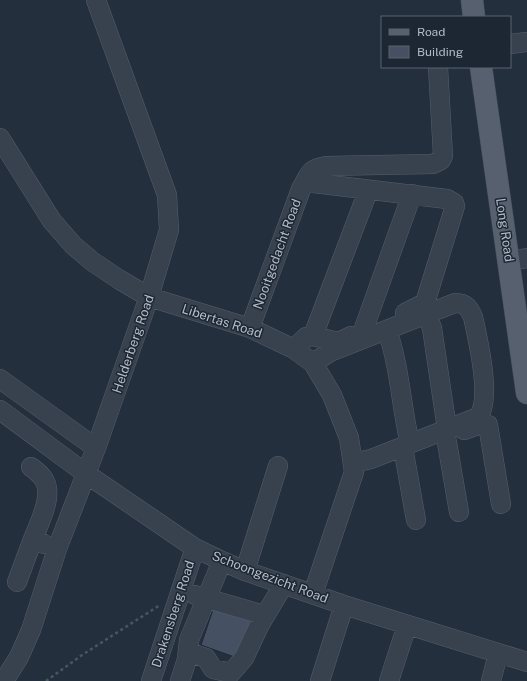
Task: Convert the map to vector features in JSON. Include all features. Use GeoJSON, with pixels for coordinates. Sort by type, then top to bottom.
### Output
{"type":"FeatureCollection","features":[{"type":"Feature","properties":{"kind":"main road"},"geometry":{"type":"LineString","coordinates":[[472,0],[474,16]]}},
{"type":"Feature","properties":{"kind":"main road","name":"Long Road"},"geometry":{"type":"LineString","coordinates":[[481,68],[518,260],[527,393]]}},
{"type":"Feature","properties":{"kind":"street","name":"Helderberg Road"},"geometry":{"type":"LineString","coordinates":[[4,681],[19,657],[31,630],[57,549],[85,473],[96,448],[149,297],[169,230],[167,195],[96,0]]}},
{"type":"Feature","properties":{"kind":"street"},"geometry":{"type":"LineString","coordinates":[[511,44],[527,42]]}},
{"type":"Feature","properties":{"kind":"street","name":"Nooitgedacht Road"},"geometry":{"type":"LineString","coordinates":[[250,328],[301,189],[310,171],[315,168],[433,164],[441,160],[443,156],[438,68]]}},
{"type":"Feature","properties":{"kind":"street","name":"Libertas Road"},"geometry":{"type":"LineString","coordinates":[[0,138],[52,221],[73,245],[120,280],[149,297],[250,328],[294,349],[313,363],[332,394],[349,438],[354,467],[313,594]]}},
{"type":"Feature","properties":{"kind":"street"},"geometry":{"type":"LineString","coordinates":[[294,349],[306,337],[313,336],[334,341],[341,341],[423,306],[455,206],[454,202],[447,199],[305,182]]}},
{"type":"Feature","properties":{"kind":"street"},"geometry":{"type":"LineString","coordinates":[[313,336],[368,190]]}},
{"type":"Feature","properties":{"kind":"street"},"geometry":{"type":"LineString","coordinates":[[363,331],[412,194]]}},
{"type":"Feature","properties":{"kind":"street"},"geometry":{"type":"LineString","coordinates":[[313,363],[330,352],[455,303],[462,303],[468,306],[474,317],[484,403],[482,413],[478,417],[447,433]]}},
{"type":"Feature","properties":{"kind":"street"},"geometry":{"type":"LineString","coordinates":[[427,315],[432,328],[459,512]]}},
{"type":"Feature","properties":{"kind":"street"},"geometry":{"type":"LineString","coordinates":[[387,330],[395,353],[416,520]]}},
{"type":"Feature","properties":{"kind":"street"},"geometry":{"type":"LineString","coordinates":[[0,379],[96,448]]}},
{"type":"Feature","properties":{"kind":"street","name":"Schoongezicht Road"},"geometry":{"type":"LineString","coordinates":[[0,410],[85,473],[195,548],[222,561],[245,571],[344,605],[527,662]]}},
{"type":"Feature","properties":{"kind":"street"},"geometry":{"type":"LineString","coordinates":[[354,467],[372,459],[447,433],[481,424],[488,426],[501,504]]}},
{"type":"Feature","properties":{"kind":"street"},"geometry":{"type":"LineString","coordinates":[[245,571],[278,466]]}},
{"type":"Feature","properties":{"kind":"street"},"geometry":{"type":"LineString","coordinates":[[17,582],[47,497],[47,487],[43,478],[31,467]]}},
{"type":"Feature","properties":{"kind":"street"},"geometry":{"type":"LineString","coordinates":[[33,539],[57,549]]}},
{"type":"Feature","properties":{"kind":"street","name":"Drakensberg Road"},"geometry":{"type":"LineString","coordinates":[[151,681],[195,548]]}},
{"type":"Feature","properties":{"kind":"street"},"geometry":{"type":"LineString","coordinates":[[180,681],[190,640],[222,561]]}},
{"type":"Feature","properties":{"kind":"street"},"geometry":{"type":"LineString","coordinates":[[188,652],[206,658],[213,669],[231,673],[244,658],[264,615],[284,584]]}},
{"type":"Feature","properties":{"kind":"street"},"geometry":{"type":"LineString","coordinates":[[180,592],[207,597],[264,615]]}},
{"type":"Feature","properties":{"kind":"street"},"geometry":{"type":"LineString","coordinates":[[320,681],[344,605]]}},
{"type":"Feature","properties":{"kind":"street"},"geometry":{"type":"LineString","coordinates":[[389,681],[407,625]]}},
{"type":"Feature","properties":{"kind":"street"},"geometry":{"type":"LineString","coordinates":[[491,681],[498,654]]}},
{"type":"Feature","properties":{"kind":"path"},"geometry":{"type":"LineString","coordinates":[[46,681],[82,655],[180,592]]}},
{"type":"Feature","properties":{"kind":"building"},"geometry":{"type":"Polygon","coordinates":[[[216,601],[256,616],[240,659],[201,645],[216,601]]]}}]}
